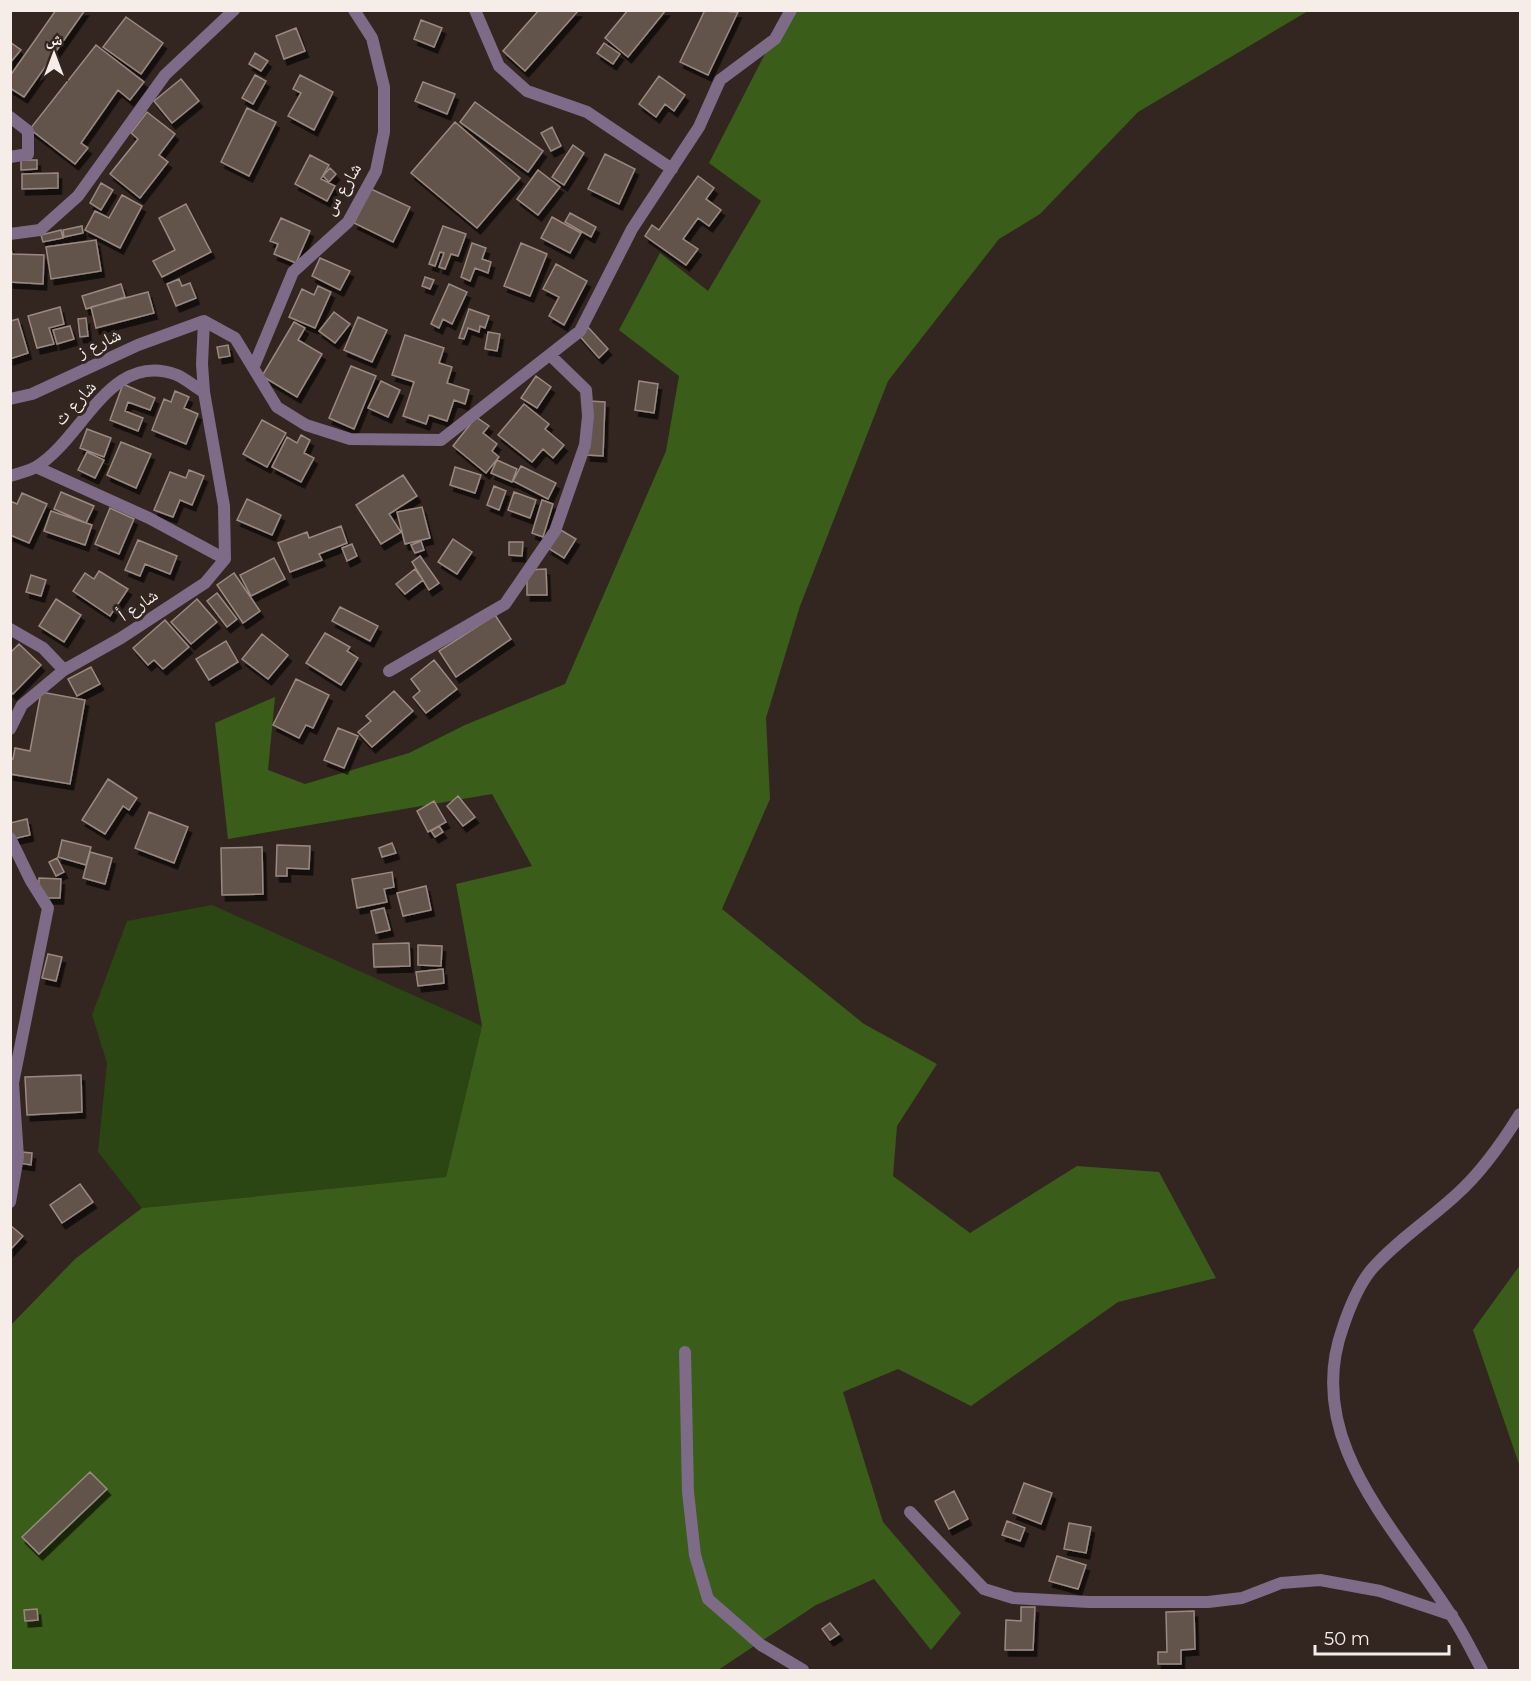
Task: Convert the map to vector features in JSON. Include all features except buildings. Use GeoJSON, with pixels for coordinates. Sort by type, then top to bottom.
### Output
{"type":"FeatureCollection","features":[{"type":"Feature","properties":{"kind":"street"},"geometry":{"type":"LineString","coordinates":[[10,234],[40,230],[78,196],[165,75],[234,10]]}},
{"type":"Feature","properties":{"kind":"street","name":"شارع ﺱ"},"geometry":{"type":"LineString","coordinates":[[254,366],[293,272],[348,222],[376,171],[384,132],[384,87],[372,38],[354,10]]}},
{"type":"Feature","properties":{"kind":"street"},"geometry":{"type":"LineString","coordinates":[[475,10],[499,66],[528,91],[587,111],[672,169]]}},
{"type":"Feature","properties":{"kind":"street"},"geometry":{"type":"LineString","coordinates":[[36,467],[149,518],[225,559],[224,506],[204,392],[202,364],[204,321],[235,338],[277,407],[306,425],[350,439],[441,440],[551,357],[580,331],[632,229],[699,127],[720,80],[775,39],[791,10]]}},
{"type":"Feature","properties":{"kind":"street"},"geometry":{"type":"LineString","coordinates":[[10,117],[28,131],[28,154],[10,157]]}},
{"type":"Feature","properties":{"kind":"street","name":"شارع ﺯ"},"geometry":{"type":"LineString","coordinates":[[10,399],[32,394],[138,345],[204,321]]}},
{"type":"Feature","properties":{"kind":"street"},"geometry":{"type":"LineString","coordinates":[[389,671],[505,604],[555,531],[585,445],[588,416],[586,390],[551,357]]}},
{"type":"Feature","properties":{"kind":"street","name":"شارع ث"},"geometry":{"type":"LineString","coordinates":[[10,476],[36,467],[62,445],[100,398],[129,377],[152,370],[166,372],[179,376],[204,392]]}},
{"type":"Feature","properties":{"kind":"street","name":"شارع أ"},"geometry":{"type":"LineString","coordinates":[[10,729],[22,705],[64,670],[121,638],[205,583],[225,559]]}},
{"type":"Feature","properties":{"kind":"street"},"geometry":{"type":"LineString","coordinates":[[10,629],[43,648],[64,670]]}},
{"type":"Feature","properties":{"kind":"street"},"geometry":{"type":"LineString","coordinates":[[10,838],[48,908],[13,1083],[18,1157],[10,1202]]}},
{"type":"Feature","properties":{"kind":"street"},"geometry":{"type":"LineString","coordinates":[[1482,1671],[1452,1615],[1377,1511],[1344,1446],[1332,1389],[1336,1346],[1348,1311],[1371,1271],[1459,1193],[1496,1153],[1521,1114]]}},
{"type":"Feature","properties":{"kind":"street"},"geometry":{"type":"LineString","coordinates":[[685,1352],[688,1492],[695,1555],[708,1599],[761,1645],[803,1671]]}},
{"type":"Feature","properties":{"kind":"street"},"geometry":{"type":"LineString","coordinates":[[910,1512],[984,1589],[1013,1598],[1089,1602],[1208,1602],[1242,1598],[1281,1583],[1320,1580],[1380,1591],[1452,1615]]}},
{"type":"Feature","properties":{"kind":"green space"},"geometry":{"type":"Polygon","coordinates":[[[787,11],[1308,11],[1138,112],[1040,214],[999,239],[888,381],[800,606],[766,718],[770,799],[722,909],[864,1024],[937,1064],[897,1126],[893,1176],[970,1233],[1077,1166],[1159,1172],[1216,1278],[1118,1302],[971,1406],[898,1369],[843,1392],[883,1522],[961,1613],[931,1650],[874,1579],[816,1605],[718,1670],[11,1670],[10,1326],[75,1259],[142,1208],[446,1177],[482,1026],[456,884],[532,866],[492,794],[228,839],[215,723],[275,697],[268,770],[305,784],[409,753],[465,725],[565,684],[666,451],[679,376],[619,330],[660,253],[708,291],[761,201],[709,163],[787,11]]]}},
{"type":"Feature","properties":{"kind":"green space"},"geometry":{"type":"Polygon","coordinates":[[[212,905],[482,1026],[446,1177],[142,1208],[98,1152],[107,1063],[92,1015],[127,921],[212,905]]]}},
{"type":"Feature","properties":{"kind":"green space"},"geometry":{"type":"Polygon","coordinates":[[[1520,1265],[1520,1467],[1473,1330],[1520,1265]]]}}]}
